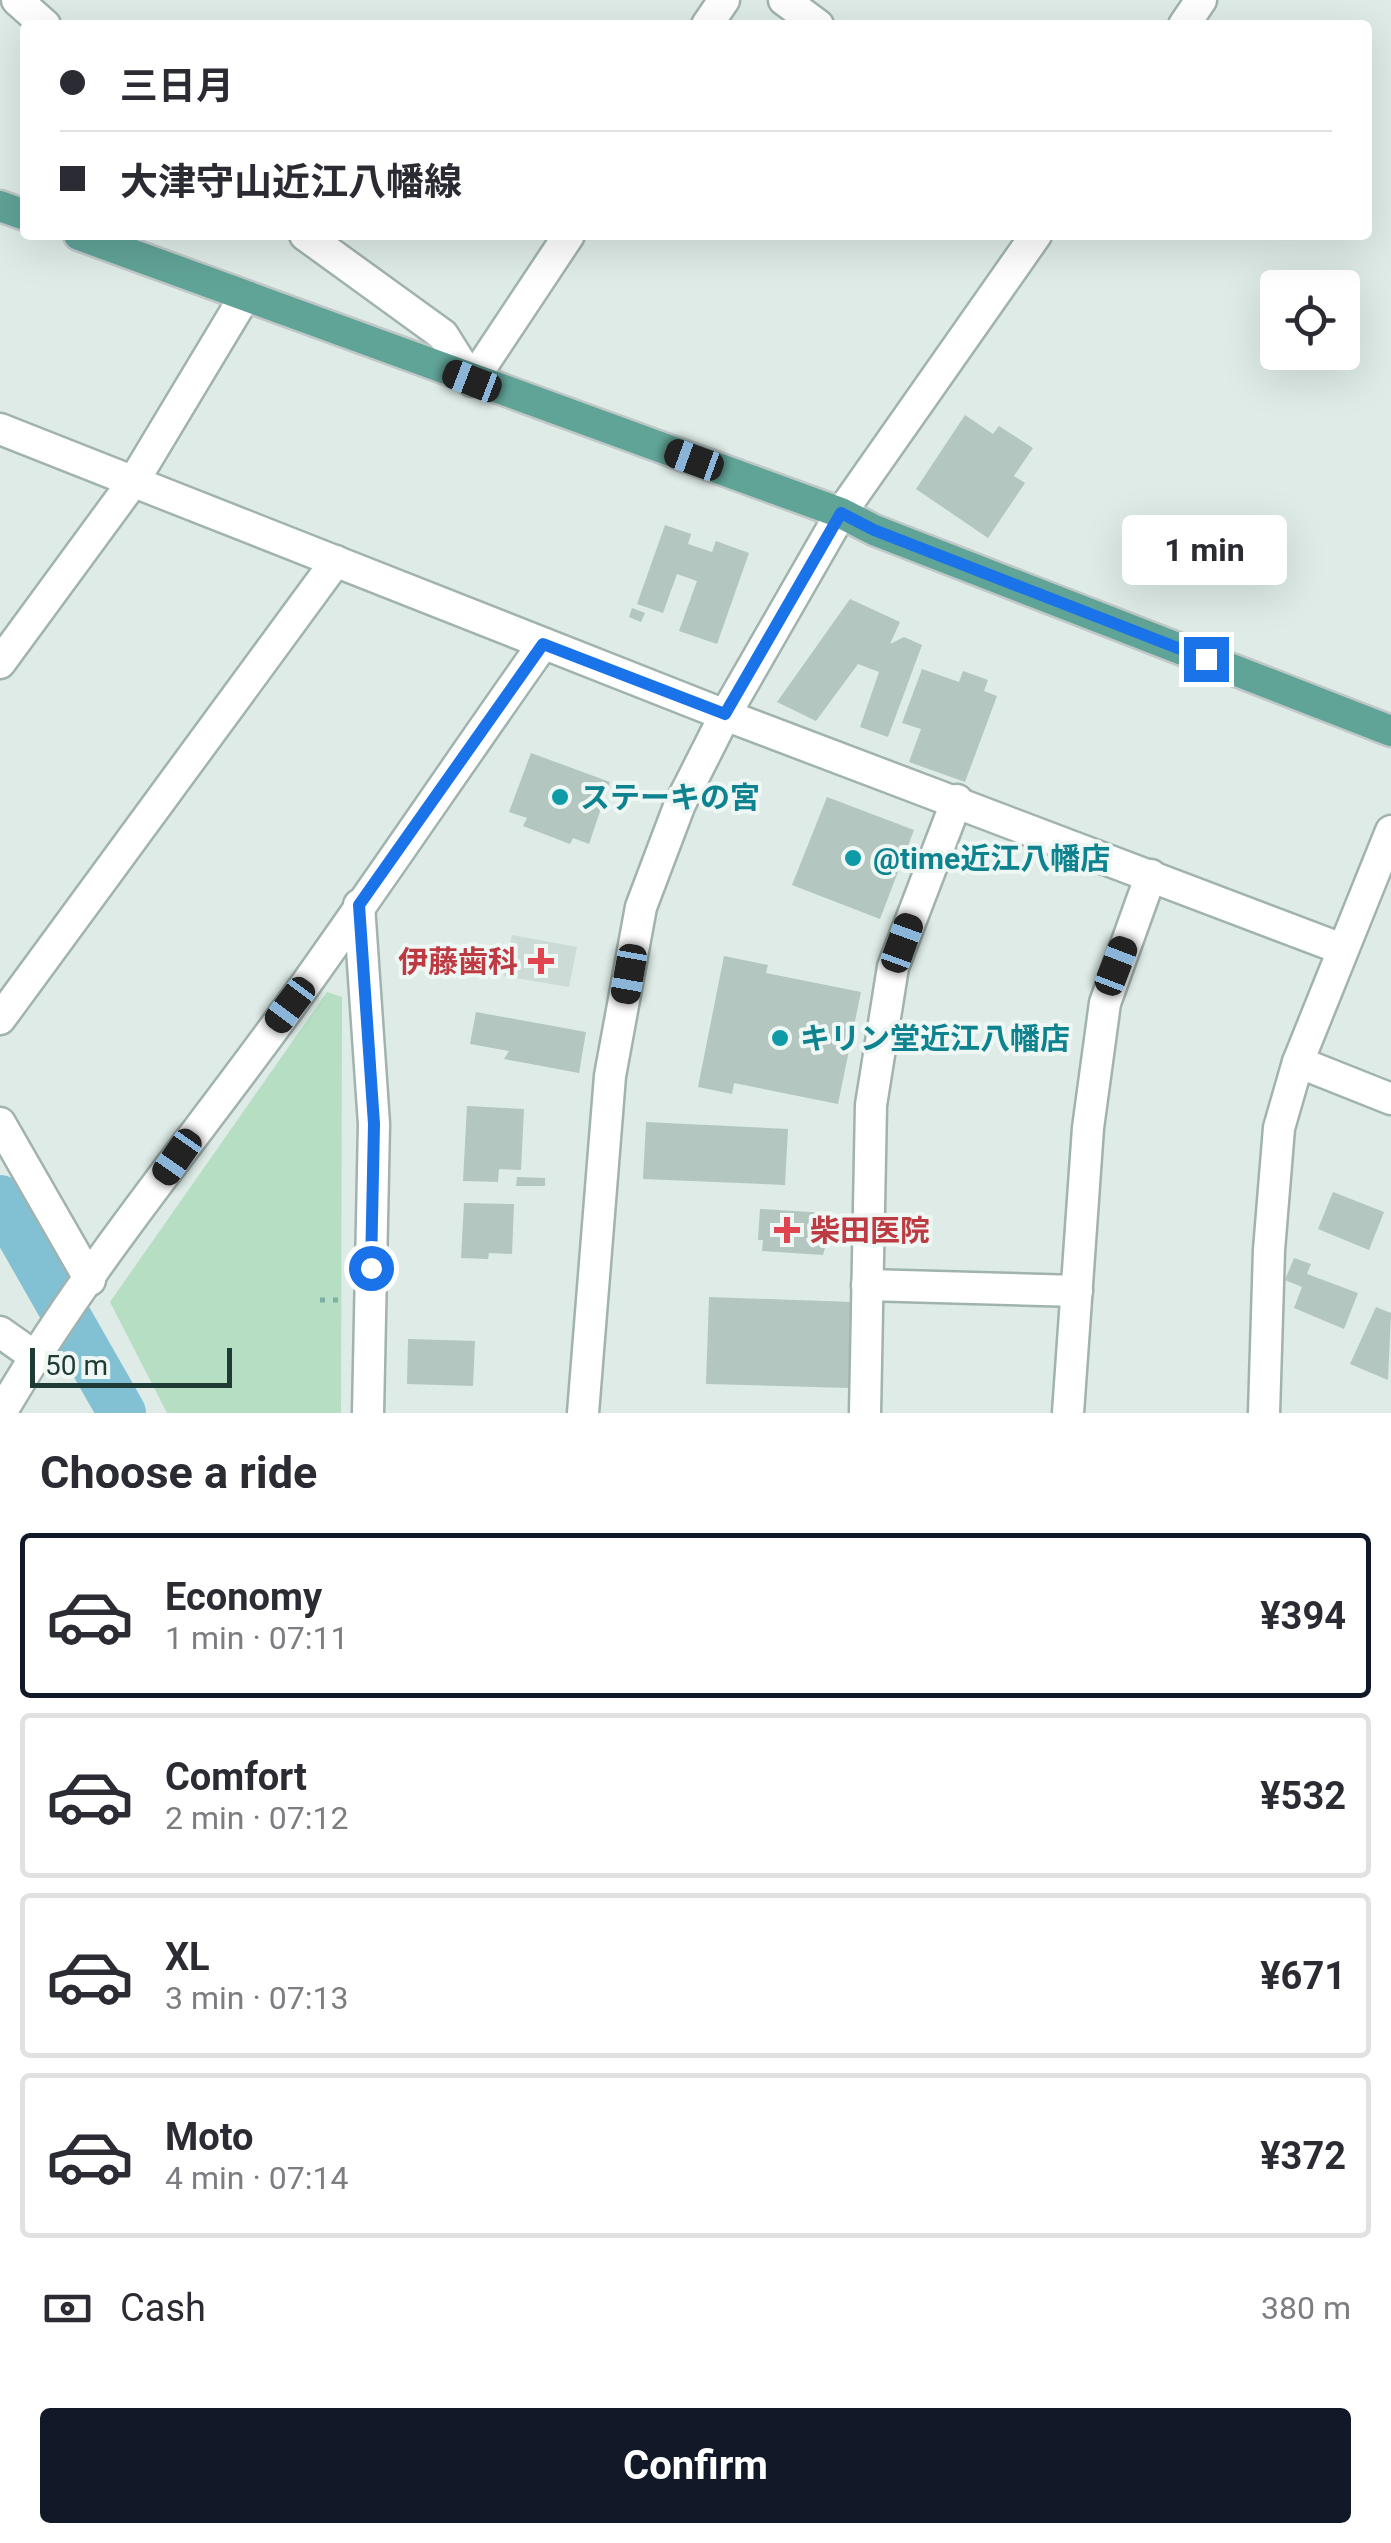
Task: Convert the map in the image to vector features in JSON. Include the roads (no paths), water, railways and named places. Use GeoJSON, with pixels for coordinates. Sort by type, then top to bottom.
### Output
{"type":"FeatureCollection","features":[{"type":"Feature","properties":{"kind":"main road"},"geometry":{"type":"LineString","coordinates":[[93,240],[841,513],[874,530],[1391,731]]}},
{"type":"Feature","properties":{"kind":"street"},"geometry":{"type":"LineString","coordinates":[[17,0],[40,20]]}},
{"type":"Feature","properties":{"kind":"street"},"geometry":{"type":"LineString","coordinates":[[784,0],[811,20]]}},
{"type":"Feature","properties":{"kind":"street"},"geometry":{"type":"LineString","coordinates":[[312,240],[442,335],[472,381],[566,240]]}},
{"type":"Feature","properties":{"kind":"street"},"geometry":{"type":"LineString","coordinates":[[582,1413],[610,1076],[641,907],[680,804],[725,714],[841,513],[1032,240]]}},
{"type":"Feature","properties":{"kind":"street"},"geometry":{"type":"LineString","coordinates":[[0,663],[135,479],[245,296]]}},
{"type":"Feature","properties":{"kind":"street"},"geometry":{"type":"LineString","coordinates":[[0,428],[543,644],[1342,948]]}},
{"type":"Feature","properties":{"kind":"street"},"geometry":{"type":"LineString","coordinates":[[0,1019],[336,561]]}},
{"type":"Feature","properties":{"kind":"street"},"geometry":{"type":"LineString","coordinates":[[1,1413],[34,1356],[313,975],[543,644]]}},
{"type":"Feature","properties":{"kind":"street"},"geometry":{"type":"LineString","coordinates":[[865,1413],[871,1105],[893,967],[957,800]]}},
{"type":"Feature","properties":{"kind":"street"},"geometry":{"type":"LineString","coordinates":[[1264,1413],[1269,1250],[1280,1128],[1298,1062],[1342,948],[1386,862],[1391,830]]}},
{"type":"Feature","properties":{"kind":"street"},"geometry":{"type":"LineString","coordinates":[[1068,1413],[1088,1128],[1105,1003],[1151,874]]}},
{"type":"Feature","properties":{"kind":"street"},"geometry":{"type":"LineString","coordinates":[[359,905],[374,1124],[368,1413],[385,1413]]}},
{"type":"Feature","properties":{"kind":"street"},"geometry":{"type":"LineString","coordinates":[[1298,1062],[1391,1100]]}},
{"type":"Feature","properties":{"kind":"street"},"geometry":{"type":"LineString","coordinates":[[0,1123],[86,1284]]}},
{"type":"Feature","properties":{"kind":"street"},"geometry":{"type":"LineString","coordinates":[[867,1284],[1076,1291]]}},
{"type":"Feature","properties":{"kind":"street"},"geometry":{"type":"LineString","coordinates":[[0,1332],[34,1356]]}},
{"type":"Feature","properties":{"kind":"waterway"},"geometry":{"type":"LineString","coordinates":[[0,1199],[122,1413]]}},
{"type":"Feature","properties":{"kind":"place","name":"ステーキの宮"},"geometry":{"type":"Point","coordinates":[560,797]}},
{"type":"Feature","properties":{"kind":"place","name":"@time近江八幡店"},"geometry":{"type":"Point","coordinates":[853,858]}},
{"type":"Feature","properties":{"kind":"place","name":"伊藤歯科"},"geometry":{"type":"Point","coordinates":[541,961]}},
{"type":"Feature","properties":{"kind":"place","name":"キリン堂近江八幡店"},"geometry":{"type":"Point","coordinates":[780,1038]}},
{"type":"Feature","properties":{"kind":"place","name":"柴田医院"},"geometry":{"type":"Point","coordinates":[787,1230]}}]}
